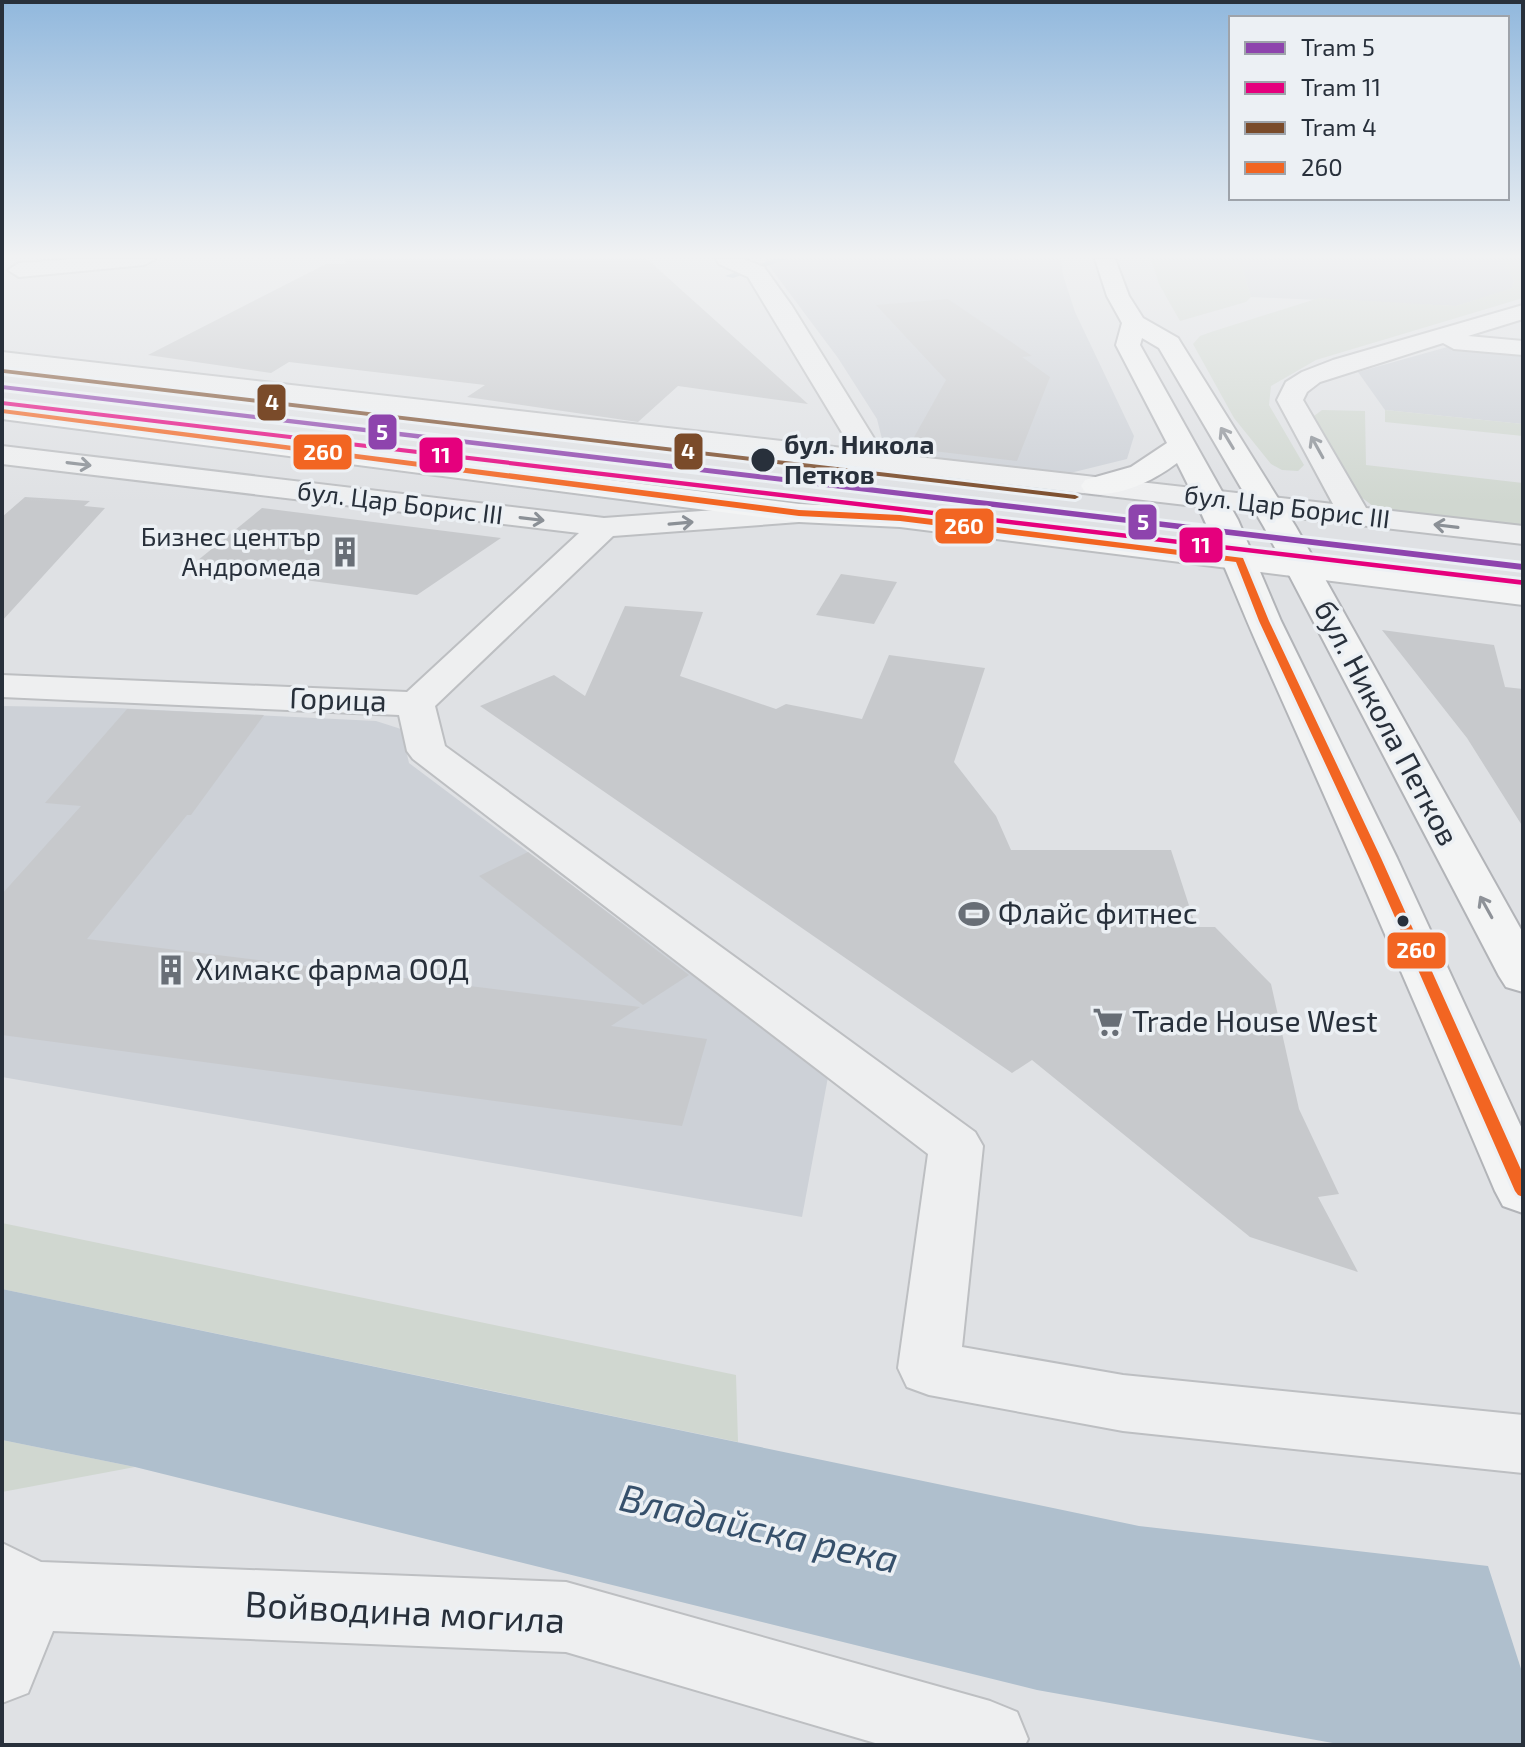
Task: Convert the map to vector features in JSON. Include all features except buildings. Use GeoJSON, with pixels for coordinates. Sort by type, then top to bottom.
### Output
{"type":"FeatureCollection","features":[{"type":"Feature","properties":{"kind":"main road","name":"бул. Никола Петков"},"geometry":{"type":"LineString","coordinates":[[1129,341],[1128,345],[1210,498],[1246,573],[1264,621],[1375,858],[1523,1191]]}},
{"type":"Feature","properties":{"kind":"main road","name":"бул. Никола Петков"},"geometry":{"type":"LineString","coordinates":[[1165,341],[1169,343],[1310,580],[1523,976]]}},
{"type":"Feature","properties":{"kind":"main road","name":"бул. Цар Борис III"},"geometry":{"type":"LineString","coordinates":[[2,411],[799,513],[894,539],[1310,580],[1523,595]]}},
{"type":"Feature","properties":{"kind":"main road"},"geometry":{"type":"LineString","coordinates":[[1096,486],[1127,481],[1145,473],[1181,446]]}},
{"type":"Feature","properties":{"kind":"main road","name":"бул. Цар Борис III"},"geometry":{"type":"LineString","coordinates":[[1310,580],[1523,619]]}},
{"type":"Feature","properties":{"kind":"street"},"geometry":{"type":"LineString","coordinates":[[801,341],[873,460]]}},
{"type":"Feature","properties":{"kind":"street"},"geometry":{"type":"LineString","coordinates":[[1355,515],[1290,400],[1295,388],[1311,377],[1342,365],[1430,341]]}},
{"type":"Feature","properties":{"kind":"street"},"geometry":{"type":"LineString","coordinates":[[1438,341],[1523,348]]}},
{"type":"Feature","properties":{"kind":"street","name":"бул. Цар Борис III"},"geometry":{"type":"LineString","coordinates":[[2,360],[1523,535]]}},
{"type":"Feature","properties":{"kind":"street","name":"бул. Цар Борис III"},"geometry":{"type":"LineString","coordinates":[[2,455],[604,527],[799,513]]}},
{"type":"Feature","properties":{"kind":"street","name":"Горица"},"geometry":{"type":"LineString","coordinates":[[2,686],[416,704],[604,527]]}},
{"type":"Feature","properties":{"kind":"street"},"geometry":{"type":"LineString","coordinates":[[416,704],[427,751],[956,1146],[929,1368],[1123,1403],[1523,1444]]}},
{"type":"Feature","properties":{"kind":"street"},"geometry":{"type":"LineString","coordinates":[[2,1667],[17,1586]]}},
{"type":"Feature","properties":{"kind":"street","name":"Войводина могила"},"geometry":{"type":"LineString","coordinates":[[17,1586],[566,1617],[990,1739]]}},
{"type":"Feature","properties":{"kind":"shaded area"},"geometry":{"type":"Polygon","coordinates":[[[825,341],[1089,341],[1134,436],[1127,459],[1066,474],[886,455],[877,419],[825,341]]]}},
{"type":"Feature","properties":{"kind":"shaded area"},"geometry":{"type":"Polygon","coordinates":[[[1196,341],[1381,341],[1316,360],[1271,386],[1269,405],[1304,465],[1298,471],[1282,470],[1271,464],[1234,418],[1193,344],[1196,341]]]}},
{"type":"Feature","properties":{"kind":"shaded area"},"geometry":{"type":"Polygon","coordinates":[[[1451,346],[1523,353],[1523,424],[1385,410],[1358,372],[1451,346]]]}},
{"type":"Feature","properties":{"kind":"shaded area"},"geometry":{"type":"Polygon","coordinates":[[[1322,410],[1365,411],[1366,465],[1523,483],[1523,525],[1388,511],[1373,506],[1361,497],[1314,416],[1322,410]]]}},
{"type":"Feature","properties":{"kind":"shaded area"},"geometry":{"type":"Polygon","coordinates":[[[1385,410],[1523,424],[1523,436],[1385,422],[1385,410]]]}},
{"type":"Feature","properties":{"kind":"shaded area"},"geometry":{"type":"Polygon","coordinates":[[[2,706],[117,708],[376,721],[401,729],[409,763],[828,1077],[802,1217],[2,1077],[2,706]]]}},
{"type":"Feature","properties":{"kind":"shaded area"},"geometry":{"type":"Polygon","coordinates":[[[2,1223],[736,1375],[738,1442],[2,1289],[2,1223]]]}},
{"type":"Feature","properties":{"kind":"shaded area"},"geometry":{"type":"Polygon","coordinates":[[[2,1440],[135,1467],[2,1492],[2,1440]]]}},
{"type":"Feature","properties":{"kind":"water","name":"Владайска река"},"geometry":{"type":"Polygon","coordinates":[[[2,1289],[1139,1526],[1488,1566],[1523,1675],[1523,1745],[1344,1745],[1037,1690],[135,1467],[2,1440],[2,1289]]]}},
{"type":"Feature","properties":{"kind":"tram line","name":"4"},"geometry":{"type":"LineString","coordinates":[[4,371],[1075,497]]}},
{"type":"Feature","properties":{"kind":"tram line","name":"5"},"geometry":{"type":"LineString","coordinates":[[2,387],[1523,567]]}},
{"type":"Feature","properties":{"kind":"tram line","name":"11"},"geometry":{"type":"LineString","coordinates":[[2,403],[1521,583]]}},
{"type":"Feature","properties":{"kind":"transit line","name":"260"},"geometry":{"type":"LineString","coordinates":[[2,411],[799,513],[900,518],[1240,560],[1264,621],[1375,858],[1523,1191]]}},
{"type":"Feature","properties":{"kind":"place","name":"бул. Никола Петков"},"geometry":{"type":"Point","coordinates":[763,460]}},
{"type":"Feature","properties":{"kind":"place","name":"Бизнес център Андромеда"},"geometry":{"type":"Point","coordinates":[345,552]}},
{"type":"Feature","properties":{"kind":"place","name":"Флайс фитнес"},"geometry":{"type":"Point","coordinates":[974,914]}},
{"type":"Feature","properties":{"kind":"place","name":"Химакс фарма ООД"},"geometry":{"type":"Point","coordinates":[171,970]}},
{"type":"Feature","properties":{"kind":"place","name":"Trade House West"},"geometry":{"type":"Point","coordinates":[1108,1022]}}]}
